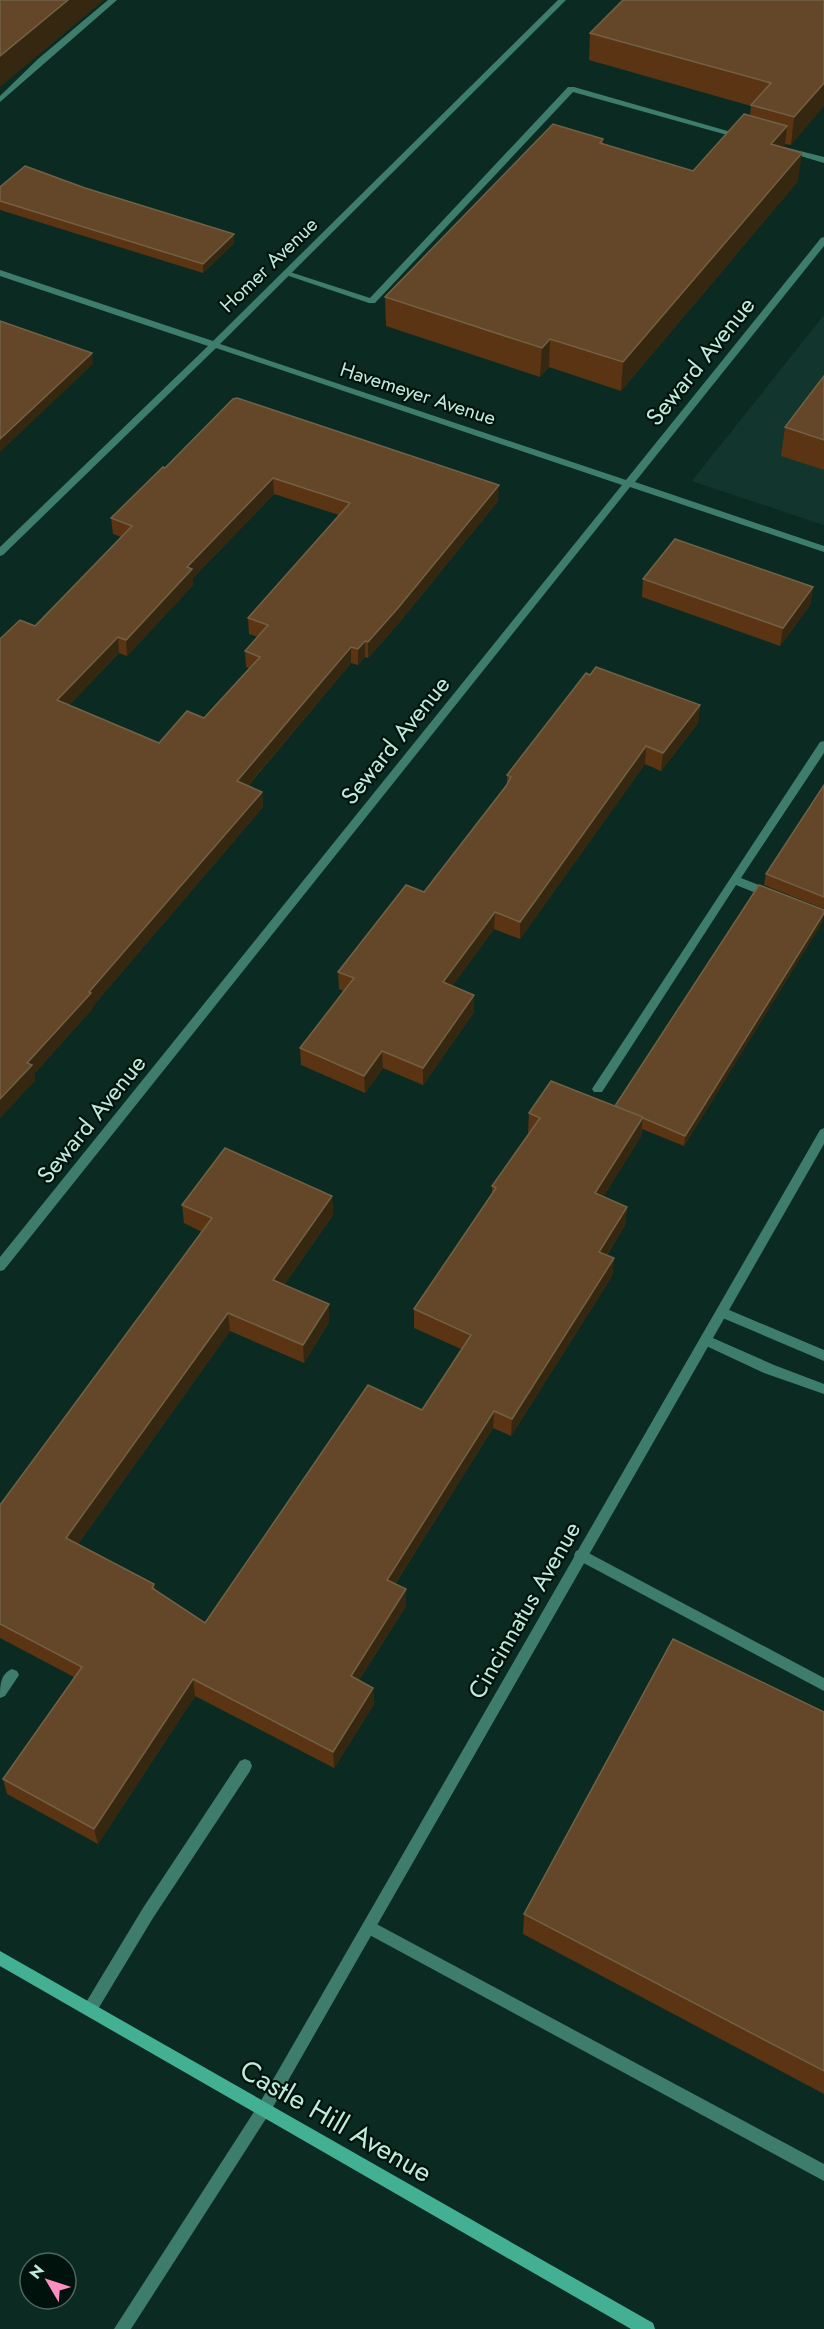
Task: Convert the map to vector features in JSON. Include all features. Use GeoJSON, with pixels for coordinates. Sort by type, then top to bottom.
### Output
{"type":"FeatureCollection","features":[{"type":"Feature","properties":{"kind":"main road","name":"Castle Hill Avenue"},"geometry":{"type":"LineString","coordinates":[[0,1958],[647,2329]]}},
{"type":"Feature","properties":{"kind":"street"},"geometry":{"type":"LineString","coordinates":[[0,100],[41,61],[113,0]]}},
{"type":"Feature","properties":{"kind":"street","name":"Homer Avenue"},"geometry":{"type":"LineString","coordinates":[[0,553],[287,274],[562,0]]}},
{"type":"Feature","properties":{"kind":"street"},"geometry":{"type":"LineString","coordinates":[[287,274],[372,301],[571,89],[752,139]]}},
{"type":"Feature","properties":{"kind":"street"},"geometry":{"type":"LineString","coordinates":[[774,146],[824,159]]}},
{"type":"Feature","properties":{"kind":"street","name":"Seward Avenue"},"geometry":{"type":"LineString","coordinates":[[0,1266],[824,240]]}},
{"type":"Feature","properties":{"kind":"street","name":"Havemeyer Avenue"},"geometry":{"type":"LineString","coordinates":[[0,273],[824,549]]}},
{"type":"Feature","properties":{"kind":"street"},"geometry":{"type":"LineString","coordinates":[[598,1089],[824,745]]}},
{"type":"Feature","properties":{"kind":"street"},"geometry":{"type":"LineString","coordinates":[[734,880],[784,899]]}},
{"type":"Feature","properties":{"kind":"street","name":"Cincinnatus Avenue"},"geometry":{"type":"LineString","coordinates":[[122,2329],[264,2109],[824,1133]]}},
{"type":"Feature","properties":{"kind":"street"},"geometry":{"type":"LineString","coordinates":[[722,1312],[824,1356]]}},
{"type":"Feature","properties":{"kind":"street"},"geometry":{"type":"LineString","coordinates":[[706,1340],[769,1369],[824,1389]]}},
{"type":"Feature","properties":{"kind":"street"},"geometry":{"type":"LineString","coordinates":[[581,1556],[824,1685]]}},
{"type":"Feature","properties":{"kind":"street"},"geometry":{"type":"LineString","coordinates":[[0,1692],[12,1675]]}},
{"type":"Feature","properties":{"kind":"street"},"geometry":{"type":"LineString","coordinates":[[90,2009],[148,1913],[245,1766]]}},
{"type":"Feature","properties":{"kind":"street"},"geometry":{"type":"LineString","coordinates":[[369,1927],[824,2173]]}},
{"type":"Feature","properties":{"kind":"shaded area"},"geometry":{"type":"Polygon","coordinates":[[[824,315],[824,525],[692,481],[715,452],[824,315]]]}},
{"type":"Feature","properties":{"kind":"building"},"geometry":{"type":"Polygon","coordinates":[[[0,0],[68,0],[0,56],[0,0]]]}},
{"type":"Feature","properties":{"kind":"building"},"geometry":{"type":"Polygon","coordinates":[[[623,0],[824,0],[824,83],[794,117],[751,105],[771,83],[590,33],[623,0]]]}},
{"type":"Feature","properties":{"kind":"building"},"geometry":{"type":"Polygon","coordinates":[[[744,114],[787,126],[771,144],[802,153],[623,362],[550,339],[542,348],[385,297],[553,124],[603,139],[600,143],[693,171],[744,114]]]}},
{"type":"Feature","properties":{"kind":"building"},"geometry":{"type":"Polygon","coordinates":[[[25,166],[85,188],[234,234],[203,264],[0,201],[0,187],[25,166]]]}},
{"type":"Feature","properties":{"kind":"building"},"geometry":{"type":"Polygon","coordinates":[[[0,321],[92,353],[0,439],[0,321]]]}},
{"type":"Feature","properties":{"kind":"building"},"geometry":{"type":"Polygon","coordinates":[[[824,376],[824,440],[785,427],[824,376]]]}},
{"type":"Feature","properties":{"kind":"building"},"geometry":{"type":"Polygon","coordinates":[[[237,398],[499,485],[368,642],[365,641],[358,649],[351,647],[237,781],[262,792],[89,992],[91,993],[27,1063],[32,1065],[0,1099],[0,639],[20,620],[35,626],[132,526],[111,518],[163,467],[165,468],[233,399],[237,398]],[[273,478],[187,567],[192,569],[126,640],[118,637],[57,700],[159,743],[187,711],[204,718],[260,657],[245,651],[268,625],[248,618],[350,503],[273,478]]]}},
{"type":"Feature","properties":{"kind":"building"},"geometry":{"type":"Polygon","coordinates":[[[675,539],[813,587],[783,628],[643,579],[675,539]]]}},
{"type":"Feature","properties":{"kind":"building"},"geometry":{"type":"Polygon","coordinates":[[[596,667],[700,705],[663,753],[646,746],[520,922],[495,912],[443,982],[474,995],[423,1068],[382,1051],[364,1076],[300,1048],[354,978],[338,972],[406,885],[424,892],[506,786],[511,777],[507,775],[586,673],[590,675],[596,667]]]}},
{"type":"Feature","properties":{"kind":"building"},"geometry":{"type":"Polygon","coordinates":[[[824,785],[824,897],[766,874],[824,785]]]}},
{"type":"Feature","properties":{"kind":"building"},"geometry":{"type":"Polygon","coordinates":[[[759,885],[824,910],[824,913],[685,1136],[615,1106],[759,885]]]}},
{"type":"Feature","properties":{"kind":"building"},"geometry":{"type":"Polygon","coordinates":[[[551,1081],[643,1117],[595,1193],[627,1207],[599,1252],[614,1258],[512,1419],[494,1411],[387,1580],[406,1589],[351,1676],[373,1688],[333,1752],[193,1679],[94,1829],[3,1779],[82,1667],[0,1624],[0,1505],[212,1218],[182,1205],[225,1148],[332,1196],[273,1280],[329,1304],[303,1345],[228,1313],[66,1538],[154,1584],[152,1588],[205,1623],[368,1385],[422,1410],[471,1335],[414,1309],[496,1188],[492,1186],[540,1118],[529,1113],[551,1081]]]}},
{"type":"Feature","properties":{"kind":"building"},"geometry":{"type":"Polygon","coordinates":[[[673,1639],[824,1712],[824,2071],[524,1914],[673,1639]]]}}]}
